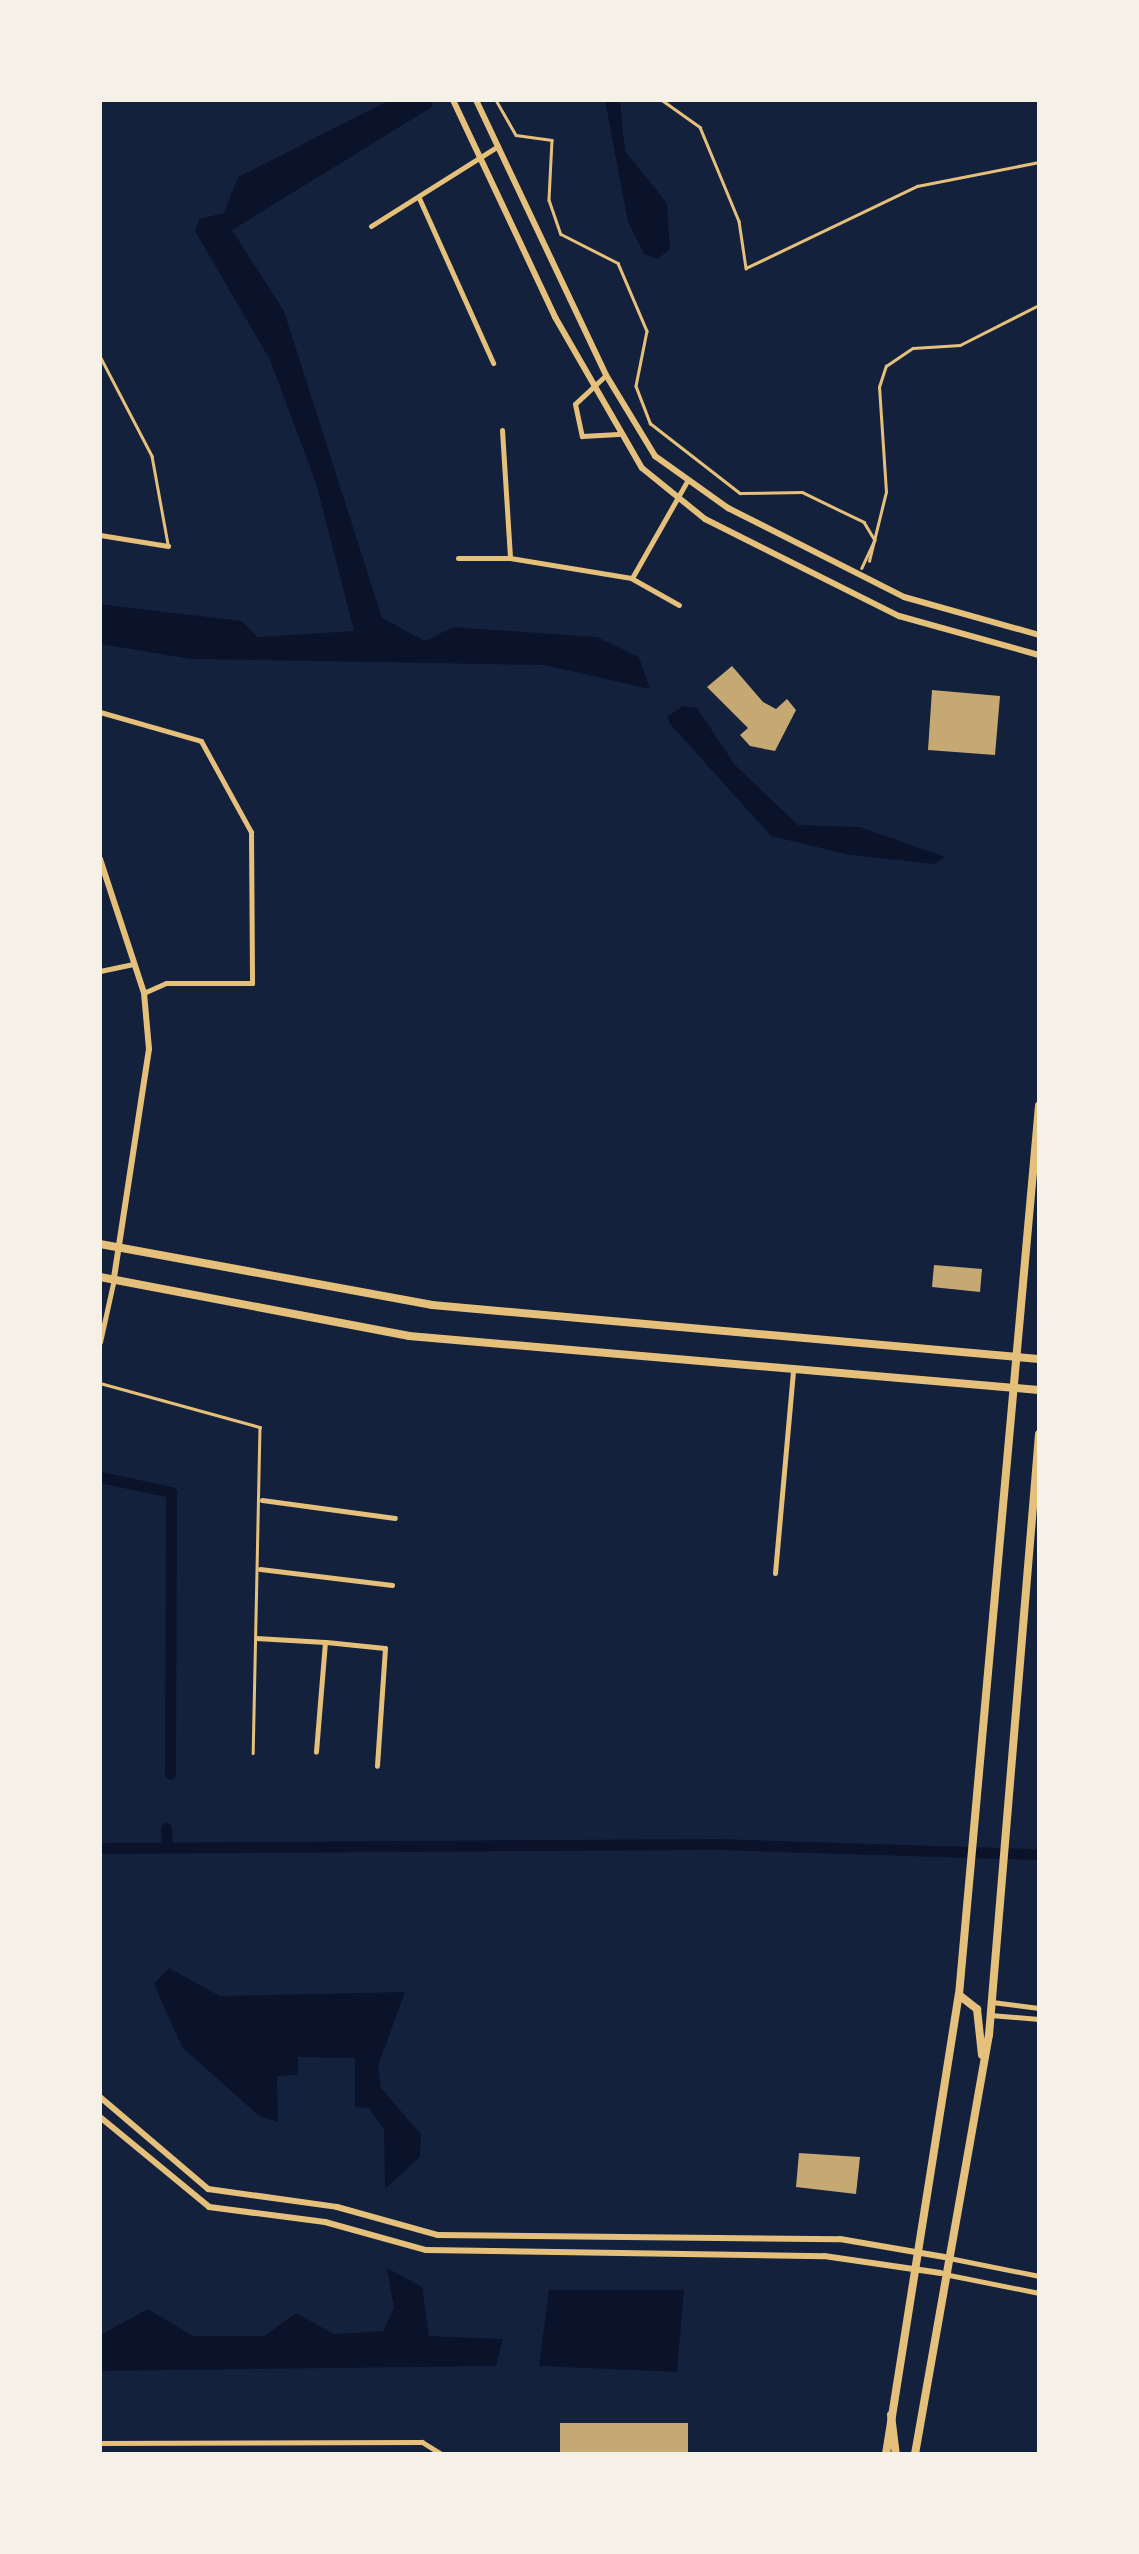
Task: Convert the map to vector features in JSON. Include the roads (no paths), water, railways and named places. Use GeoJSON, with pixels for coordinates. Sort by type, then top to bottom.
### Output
{"type":"FeatureCollection","features":[{"type":"Feature","properties":{"kind":"main road"},"geometry":{"type":"LineString","coordinates":[[886,2454],[888,2406],[960,1995],[1039,1106]]}},
{"type":"Feature","properties":{"kind":"main road"},"geometry":{"type":"LineString","coordinates":[[100,1244],[432,1305],[1039,1359]]}},
{"type":"Feature","properties":{"kind":"main road"},"geometry":{"type":"LineString","coordinates":[[100,1277],[409,1336],[1039,1390]]}},
{"type":"Feature","properties":{"kind":"main road"},"geometry":{"type":"LineString","coordinates":[[915,2454],[941,2273],[992,2002],[1039,1434]]}},
{"type":"Feature","properties":{"kind":"main road"},"geometry":{"type":"LineString","coordinates":[[960,1995],[977,2009],[983,2065]]}},
{"type":"Feature","properties":{"kind":"main road"},"geometry":{"type":"LineString","coordinates":[[888,2406],[896,2454]]}},
{"type":"Feature","properties":{"kind":"street"},"geometry":{"type":"LineString","coordinates":[[453,100],[483,153],[590,386],[618,434],[676,496],[900,616],[1039,655]]}},
{"type":"Feature","properties":{"kind":"street"},"geometry":{"type":"LineString","coordinates":[[476,100],[631,425],[686,480],[859,574],[944,614],[1039,635]]}},
{"type":"Feature","properties":{"kind":"street"},"geometry":{"type":"LineString","coordinates":[[371,226],[498,146]]}},
{"type":"Feature","properties":{"kind":"street"},"geometry":{"type":"LineString","coordinates":[[419,198],[492,362]]}},
{"type":"Feature","properties":{"kind":"street"},"geometry":{"type":"LineString","coordinates":[[606,375],[575,404],[582,436],[618,434]]}},
{"type":"Feature","properties":{"kind":"street"},"geometry":{"type":"LineString","coordinates":[[502,430],[510,558]]}},
{"type":"Feature","properties":{"kind":"street"},"geometry":{"type":"LineString","coordinates":[[632,578],[686,480]]}},
{"type":"Feature","properties":{"kind":"street"},"geometry":{"type":"LineString","coordinates":[[100,535],[168,546]]}},
{"type":"Feature","properties":{"kind":"street"},"geometry":{"type":"LineString","coordinates":[[458,558],[510,558],[632,578],[680,605]]}},
{"type":"Feature","properties":{"kind":"street"},"geometry":{"type":"LineString","coordinates":[[100,712],[201,741],[252,832],[252,982],[166,982],[144,993]]}},
{"type":"Feature","properties":{"kind":"street"},"geometry":{"type":"LineString","coordinates":[[100,859],[144,993],[148,1075],[120,1248],[100,1342]]}},
{"type":"Feature","properties":{"kind":"street"},"geometry":{"type":"LineString","coordinates":[[100,971],[136,962]]}},
{"type":"Feature","properties":{"kind":"street"},"geometry":{"type":"LineString","coordinates":[[775,1573],[793,1371]]}},
{"type":"Feature","properties":{"kind":"street"},"geometry":{"type":"LineString","coordinates":[[262,1500],[395,1518]]}},
{"type":"Feature","properties":{"kind":"street"},"geometry":{"type":"LineString","coordinates":[[260,1569],[392,1585]]}},
{"type":"Feature","properties":{"kind":"street"},"geometry":{"type":"LineString","coordinates":[[256,1638],[385,1648],[377,1766]]}},
{"type":"Feature","properties":{"kind":"street"},"geometry":{"type":"LineString","coordinates":[[316,1752],[326,1642]]}},
{"type":"Feature","properties":{"kind":"street"},"geometry":{"type":"LineString","coordinates":[[992,2002],[1039,2008]]}},
{"type":"Feature","properties":{"kind":"street"},"geometry":{"type":"LineString","coordinates":[[990,2015],[1039,2019]]}},
{"type":"Feature","properties":{"kind":"street"},"geometry":{"type":"LineString","coordinates":[[100,2098],[208,2189],[337,2207],[438,2235],[820,2238],[915,2249],[1039,2276]]}},
{"type":"Feature","properties":{"kind":"street"},"geometry":{"type":"LineString","coordinates":[[100,2117],[208,2207],[325,2222],[426,2250],[824,2256],[912,2268],[1039,2293]]}},
{"type":"Feature","properties":{"kind":"street"},"geometry":{"type":"LineString","coordinates":[[100,2444],[435,2447],[441,2454]]}},
{"type":"Feature","properties":{"kind":"lane"},"geometry":{"type":"LineString","coordinates":[[100,356],[152,456],[168,505],[168,546]]}},
{"type":"Feature","properties":{"kind":"lane"},"geometry":{"type":"LineString","coordinates":[[100,1384],[260,1427],[262,1500],[253,1752]]}},
{"type":"Feature","properties":{"kind":"water"},"geometry":{"type":"Polygon","coordinates":[[[390,100],[432,100],[432,107],[232,230],[284,311],[382,618],[425,641],[453,627],[597,637],[639,657],[650,689],[544,665],[191,659],[100,644],[100,604],[241,621],[258,637],[354,631],[316,483],[270,360],[195,231],[199,219],[224,213],[238,177],[390,100]]]}},
{"type":"Feature","properties":{"kind":"water"},"geometry":{"type":"Polygon","coordinates":[[[605,100],[620,100],[625,151],[667,203],[670,249],[658,259],[644,254],[628,222],[605,100]]]}},
{"type":"Feature","properties":{"kind":"water"},"geometry":{"type":"Polygon","coordinates":[[[683,706],[697,708],[735,765],[798,825],[860,827],[945,857],[935,864],[850,855],[771,836],[671,725],[667,717],[683,706]]]}},
{"type":"Feature","properties":{"kind":"water"},"geometry":{"type":"Polygon","coordinates":[[[169,1968],[220,1996],[405,1992],[378,2066],[381,2088],[421,2134],[420,2157],[385,2189],[384,2130],[369,2108],[355,2107],[355,2058],[298,2057],[298,2075],[277,2076],[278,2122],[259,2116],[182,2047],[154,1984],[169,1968]]]}},
{"type":"Feature","properties":{"kind":"water"},"geometry":{"type":"Polygon","coordinates":[[[387,2268],[422,2287],[429,2336],[503,2339],[496,2366],[100,2371],[100,2335],[148,2309],[193,2336],[264,2336],[296,2313],[334,2334],[383,2331],[394,2308],[387,2268]]]}},
{"type":"Feature","properties":{"kind":"water"},"geometry":{"type":"Polygon","coordinates":[[[549,2290],[684,2290],[677,2372],[539,2366],[549,2290]]]}},
{"type":"Feature","properties":{"kind":"waterway"},"geometry":{"type":"LineString","coordinates":[[100,1477],[171,1492],[170,1774]]}},
{"type":"Feature","properties":{"kind":"waterway"},"geometry":{"type":"LineString","coordinates":[[166,1828],[167,1847]]}},
{"type":"Feature","properties":{"kind":"waterway"},"geometry":{"type":"LineString","coordinates":[[100,1848],[717,1844],[1039,1854]]}}]}
